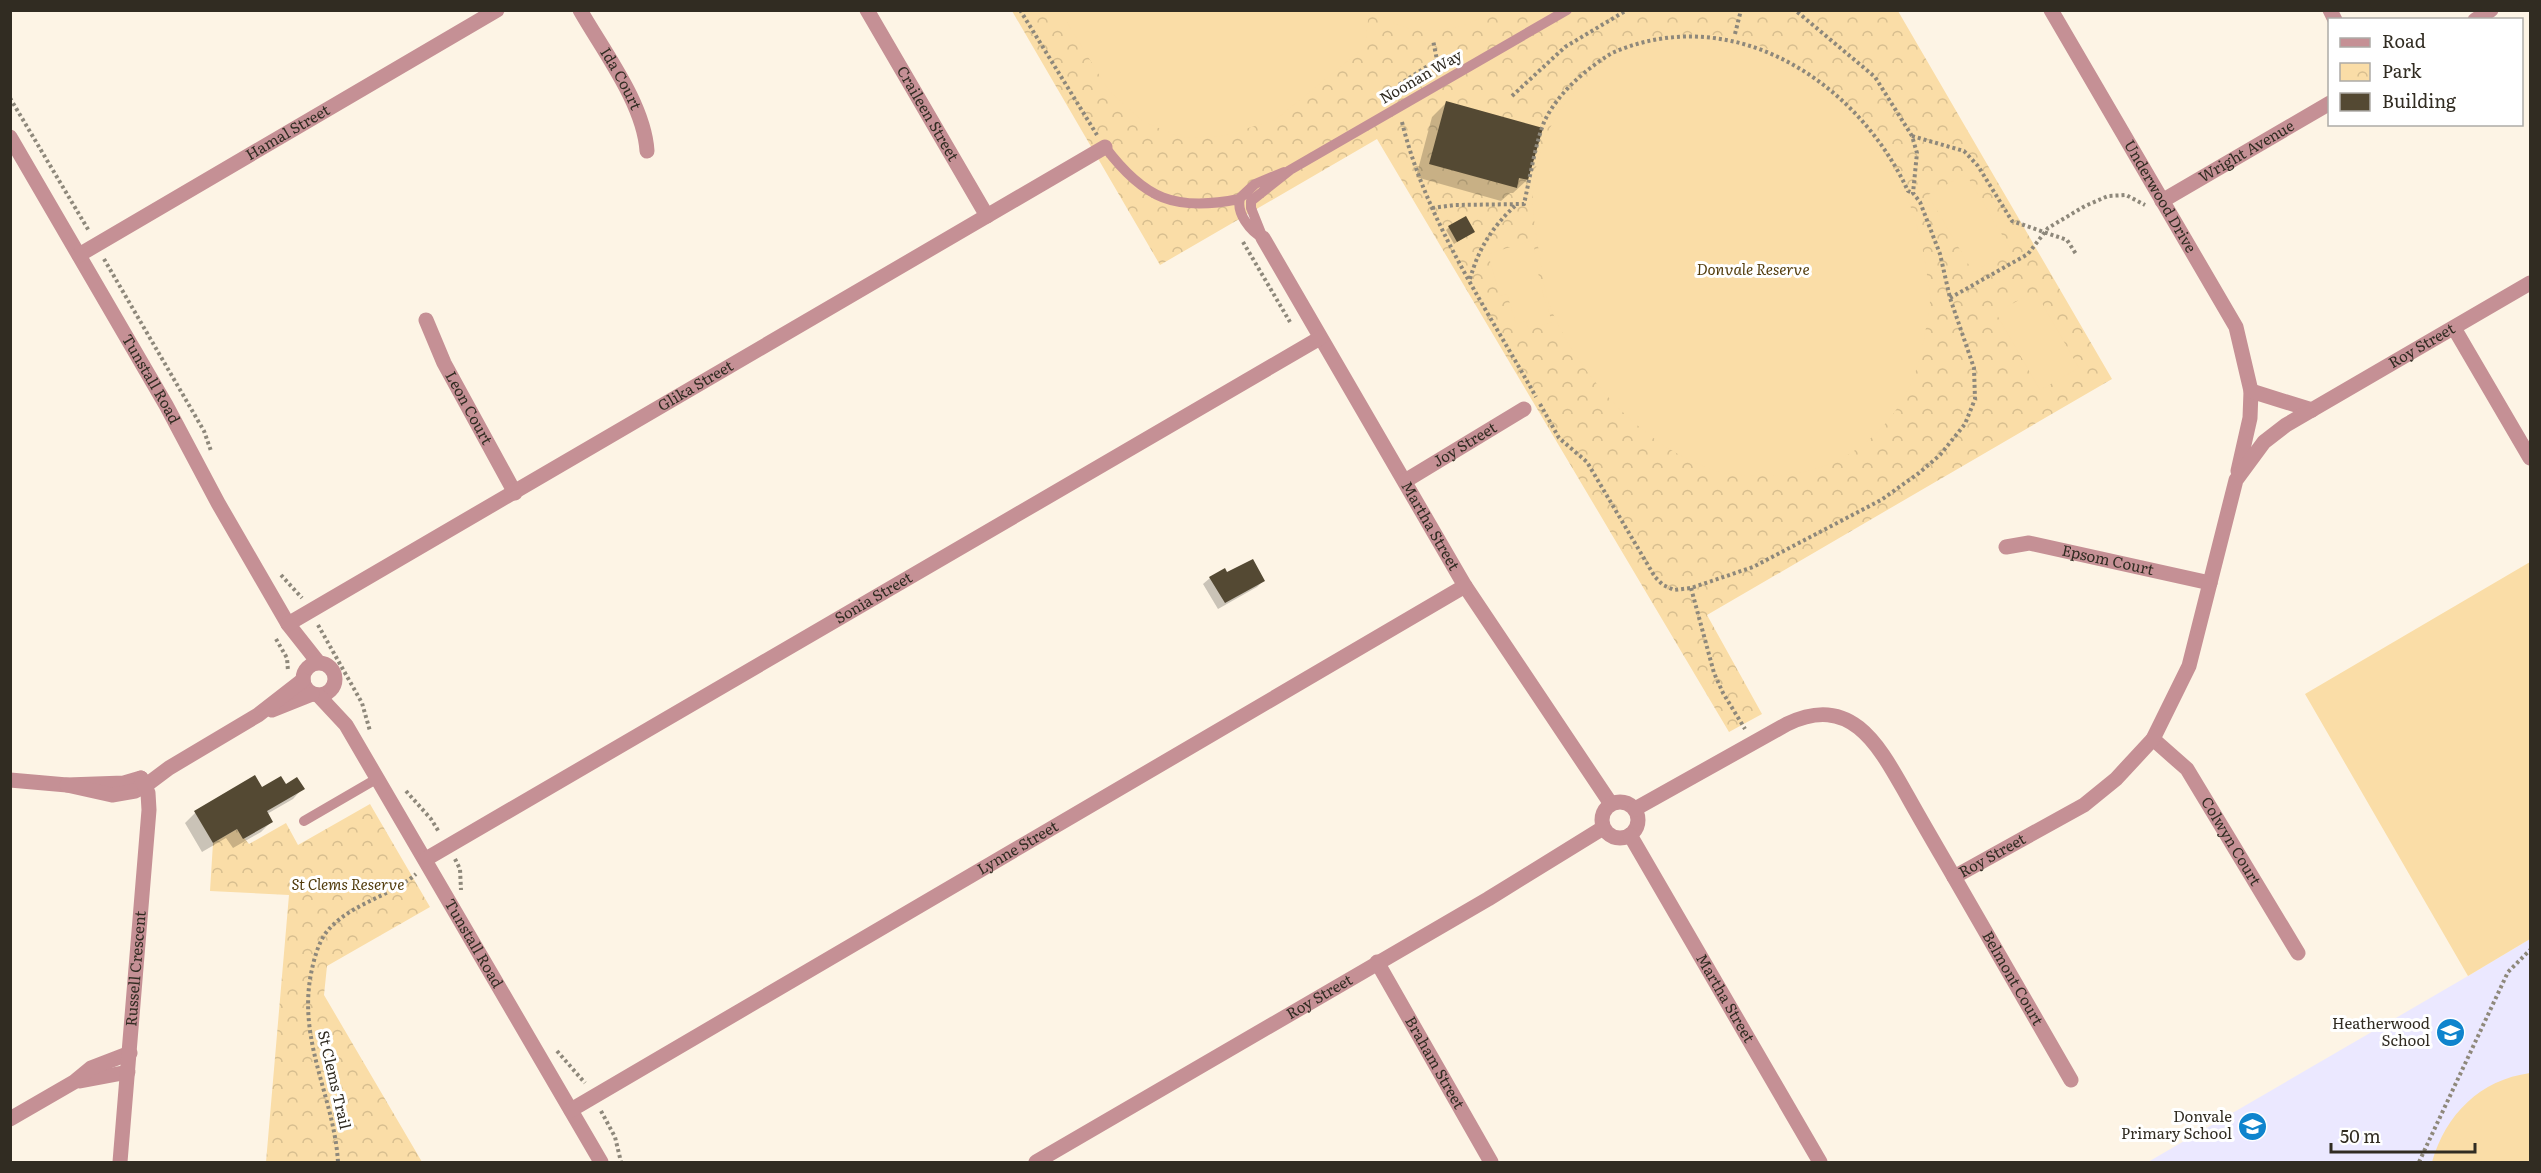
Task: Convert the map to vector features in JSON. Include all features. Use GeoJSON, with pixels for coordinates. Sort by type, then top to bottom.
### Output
{"type":"FeatureCollection","features":[{"type":"Feature","properties":{"kind":"street","name":"Hamal Street"},"geometry":{"type":"LineString","coordinates":[[79,255],[496,10]]}},
{"type":"Feature","properties":{"kind":"street","name":"Ida Court"},"geometry":{"type":"LineString","coordinates":[[580,10],[636,107],[646,132],[647,152]]}},
{"type":"Feature","properties":{"kind":"street","name":"Craileen Street"},"geometry":{"type":"LineString","coordinates":[[867,10],[987,216]]}},
{"type":"Feature","properties":{"kind":"street","name":"Underwood Drive"},"geometry":{"type":"LineString","coordinates":[[2051,10],[2156,205],[2236,327],[2251,391]]}},
{"type":"Feature","properties":{"kind":"street"},"geometry":{"type":"LineString","coordinates":[[2478,18],[2491,10]]}},
{"type":"Feature","properties":{"kind":"street","name":"Wright Avenue"},"geometry":{"type":"LineString","coordinates":[[2156,205],[2328,104]]}},
{"type":"Feature","properties":{"kind":"street","name":"Tunstall Road"},"geometry":{"type":"LineString","coordinates":[[10,137],[166,405],[218,504],[288,624],[318,662]]}},
{"type":"Feature","properties":{"kind":"street","name":"Glika Street"},"geometry":{"type":"LineString","coordinates":[[288,624],[1105,147]]}},
{"type":"Feature","properties":{"kind":"street","name":"Martha Street"},"geometry":{"type":"LineString","coordinates":[[1263,238],[1465,586],[1611,804]]}},
{"type":"Feature","properties":{"kind":"street","name":"Roy Street"},"geometry":{"type":"LineString","coordinates":[[2236,480],[2264,442],[2286,425],[2530,283]]}},
{"type":"Feature","properties":{"kind":"street","name":"Leon Court"},"geometry":{"type":"LineString","coordinates":[[426,320],[444,363],[515,493]]}},
{"type":"Feature","properties":{"kind":"street"},"geometry":{"type":"LineString","coordinates":[[2454,328],[2530,458]]}},
{"type":"Feature","properties":{"kind":"street","name":"Sonia Street"},"geometry":{"type":"LineString","coordinates":[[426,859],[1320,338]]}},
{"type":"Feature","properties":{"kind":"street"},"geometry":{"type":"LineString","coordinates":[[2251,391],[2312,410]]}},
{"type":"Feature","properties":{"kind":"street","name":"Roy Street"},"geometry":{"type":"LineString","coordinates":[[1635,809],[1805,716],[1825,715],[1845,719],[1858,726],[1874,740],[1954,877],[2084,805],[2116,779],[2153,739],[2189,666],[2250,418],[2251,391]]}},
{"type":"Feature","properties":{"kind":"street","name":"Joy Street"},"geometry":{"type":"LineString","coordinates":[[1405,481],[1524,409]]}},
{"type":"Feature","properties":{"kind":"street","name":"Epsom Court"},"geometry":{"type":"LineString","coordinates":[[2006,547],[2029,543],[2210,583]]}},
{"type":"Feature","properties":{"kind":"street","name":"Lynne Street"},"geometry":{"type":"LineString","coordinates":[[571,1110],[1465,586]]}},
{"type":"Feature","properties":{"kind":"street","name":"Tunstall Road"},"geometry":{"type":"LineString","coordinates":[[288,624],[304,675]]}},
{"type":"Feature","properties":{"kind":"street"},"geometry":{"type":"LineString","coordinates":[[10,788],[18,781],[67,785],[112,795],[135,791],[143,782],[258,715],[304,675],[310,665],[318,662],[327,664],[333,670],[334,686],[327,693],[258,715]]}},
{"type":"Feature","properties":{"kind":"street"},"geometry":{"type":"LineString","coordinates":[[304,675],[304,687],[315,695]]}},
{"type":"Feature","properties":{"kind":"street","name":"Tunstall Road"},"geometry":{"type":"LineString","coordinates":[[334,686],[346,725],[601,1162]]}},
{"type":"Feature","properties":{"kind":"street","name":"Tunstall Road"},"geometry":{"type":"LineString","coordinates":[[315,695],[346,725]]}},
{"type":"Feature","properties":{"kind":"street","name":"Colwyn Court"},"geometry":{"type":"LineString","coordinates":[[2153,739],[2187,769],[2298,953]]}},
{"type":"Feature","properties":{"kind":"street","name":"Russell Crescent"},"geometry":{"type":"LineString","coordinates":[[120,1162],[149,810],[143,782]]}},
{"type":"Feature","properties":{"kind":"street"},"geometry":{"type":"LineString","coordinates":[[1624,802],[1635,809],[1638,823],[1630,835],[1615,837],[1603,828],[1602,814],[1611,804],[1624,802]]}},
{"type":"Feature","properties":{"kind":"street","name":"Roy Street"},"geometry":{"type":"LineString","coordinates":[[1036,1162],[1603,828]]}},
{"type":"Feature","properties":{"kind":"street","name":"Martha Street"},"geometry":{"type":"LineString","coordinates":[[1630,835],[1820,1162]]}},
{"type":"Feature","properties":{"kind":"street","name":"Belmont Court"},"geometry":{"type":"LineString","coordinates":[[1954,877],[2070,1080]]}},
{"type":"Feature","properties":{"kind":"street","name":"Braham Street"},"geometry":{"type":"LineString","coordinates":[[1377,962],[1491,1162]]}},
{"type":"Feature","properties":{"kind":"street"},"geometry":{"type":"LineString","coordinates":[[10,1119],[74,1082],[91,1068],[130,1053]]}},
{"type":"Feature","properties":{"kind":"street"},"geometry":{"type":"LineString","coordinates":[[74,1082],[128,1072]]}},
{"type":"Feature","properties":{"kind":"lane","name":"Noonan Way"},"geometry":{"type":"LineString","coordinates":[[1245,209],[1254,196],[1290,170],[1567,10]]}},
{"type":"Feature","properties":{"kind":"lane"},"geometry":{"type":"LineString","coordinates":[[1105,147],[1129,177],[1160,196],[1195,205],[1239,199],[1245,209]]}},
{"type":"Feature","properties":{"kind":"lane","name":"Noonan Way"},"geometry":{"type":"LineString","coordinates":[[1239,199],[1247,190],[1266,178],[1290,170]]}},
{"type":"Feature","properties":{"kind":"lane","name":"Martha Street"},"geometry":{"type":"LineString","coordinates":[[1245,209],[1263,238]]}},
{"type":"Feature","properties":{"kind":"lane"},"geometry":{"type":"LineString","coordinates":[[303,821],[378,778]]}},
{"type":"Feature","properties":{"kind":"path"},"geometry":{"type":"LineString","coordinates":[[1020,10],[1105,147]]}},
{"type":"Feature","properties":{"kind":"path"},"geometry":{"type":"LineString","coordinates":[[1512,96],[1565,47],[1627,10]]}},
{"type":"Feature","properties":{"kind":"path"},"geometry":{"type":"LineString","coordinates":[[1741,10],[1733,33],[1741,35]]}},
{"type":"Feature","properties":{"kind":"path"},"geometry":{"type":"LineString","coordinates":[[1795,10],[1875,77],[1912,136],[1917,153],[1913,193]]}},
{"type":"Feature","properties":{"kind":"path"},"geometry":{"type":"LineString","coordinates":[[1432,208],[1455,205],[1524,204],[1545,121],[1560,97],[1578,78],[1604,58],[1628,44],[1666,32]]}},
{"type":"Feature","properties":{"kind":"path"},"geometry":{"type":"LineString","coordinates":[[1433,40],[1437,60],[1400,84],[1398,107],[1410,153],[1432,208],[1559,438],[1587,462],[1654,577],[1663,585],[1674,590],[1690,588],[1753,567],[1881,500],[1940,455],[1965,424],[1976,399],[1974,368],[1950,298],[1940,254],[1920,202],[1913,193],[1908,191],[1894,159],[1853,106],[1816,73],[1785,54]]}},
{"type":"Feature","properties":{"kind":"path"},"geometry":{"type":"LineString","coordinates":[[1392,126],[1410,115]]}},
{"type":"Feature","properties":{"kind":"path"},"geometry":{"type":"LineString","coordinates":[[1912,136],[1964,151],[1978,166],[2012,221],[2067,240],[2076,254]]}},
{"type":"Feature","properties":{"kind":"path"},"geometry":{"type":"LineString","coordinates":[[1950,298],[2028,254],[2045,232],[2085,206],[2108,196],[2126,195],[2156,205]]}},
{"type":"Feature","properties":{"kind":"path"},"geometry":{"type":"LineString","coordinates":[[1470,279],[1477,255],[1487,236],[1517,204]]}},
{"type":"Feature","properties":{"kind":"path"},"geometry":{"type":"LineString","coordinates":[[1690,588],[1714,673],[1723,693],[1753,743]]}},
{"type":"Feature","properties":{"kind":"path"},"geometry":{"type":"LineString","coordinates":[[271,630],[289,664],[287,675],[278,681],[285,693]]}},
{"type":"Feature","properties":{"kind":"path","name":"St Clems Trail"},"geometry":{"type":"LineString","coordinates":[[338,1162],[335,1135],[312,1051],[309,1030],[308,1000],[314,962],[323,937],[334,924],[415,876]]}},
{"type":"Feature","properties":{"kind":"path"},"geometry":{"type":"LineString","coordinates":[[2419,1162],[2508,972],[2530,950]]}},
{"type":"Feature","properties":{"kind":"shaded area","name":"Heatherwood School"},"geometry":{"type":"Polygon","coordinates":[[[2530,939],[2530,1162],[2148,1162],[2468,976],[2530,939]]]}},
{"type":"Feature","properties":{"kind":"green space","name":"Donvale Reserve"},"geometry":{"type":"Polygon","coordinates":[[[1012,11],[1898,11],[2112,379],[1707,615],[1762,714],[1729,732],[1377,139],[1160,265],[1012,11]]]}},
{"type":"Feature","properties":{"kind":"green space"},"geometry":{"type":"Polygon","coordinates":[[[1060,11],[1369,11],[1365,47],[1275,120],[1221,136],[1183,138],[1144,122],[1109,91],[1060,11]]]}},
{"type":"Feature","properties":{"kind":"green space"},"geometry":{"type":"Polygon","coordinates":[[[1376,11],[1495,11],[1450,28],[1419,30],[1390,21],[1376,11]]]}},
{"type":"Feature","properties":{"kind":"green space"},"geometry":{"type":"Polygon","coordinates":[[[1689,34],[1726,36],[1748,41],[1782,56],[1814,76],[1842,100],[1866,127],[1887,158],[1904,190],[1917,225],[1930,296],[1929,313],[1919,362],[1908,390],[1893,415],[1872,437],[1837,461],[1812,470],[1770,476],[1729,474],[1696,463],[1669,448],[1643,430],[1618,408],[1596,383],[1561,331],[1547,298],[1534,215],[1533,193],[1535,171],[1550,129],[1574,92],[1606,62],[1640,43],[1689,34]]]}},
{"type":"Feature","properties":{"kind":"green space"},"geometry":{"type":"Polygon","coordinates":[[[1966,174],[2011,250],[1973,272],[1928,195],[1966,174]]]}},
{"type":"Feature","properties":{"kind":"green space"},"geometry":{"type":"Polygon","coordinates":[[[1533,240],[1540,284],[1552,322],[1528,329],[1526,321],[1516,324],[1507,294],[1500,296],[1488,254],[1533,240]]]}},
{"type":"Feature","properties":{"kind":"green space"},"geometry":{"type":"Polygon","coordinates":[[[2035,291],[2079,368],[2040,390],[1996,313],[2035,291]]]}},
{"type":"Feature","properties":{"kind":"green space"},"geometry":{"type":"Polygon","coordinates":[[[2530,562],[2530,939],[2468,976],[2305,694],[2530,562]]]}},
{"type":"Feature","properties":{"kind":"green space","name":"St Clems Reserve"},"geometry":{"type":"Polygon","coordinates":[[[370,804],[430,907],[327,966],[324,995],[422,1162],[266,1162],[289,895],[210,891],[213,843],[237,829],[249,844],[286,823],[298,845],[370,804]]]}},
{"type":"Feature","properties":{"kind":"green space"},"geometry":{"type":"Polygon","coordinates":[[[2530,1073],[2530,1162],[2432,1162],[2446,1129],[2467,1102],[2496,1083],[2530,1073]]]}},
{"type":"Feature","properties":{"kind":"building"},"geometry":{"type":"Polygon","coordinates":[[[1446,101],[1543,128],[1528,180],[1519,178],[1517,188],[1429,164],[1446,101]]]}},
{"type":"Feature","properties":{"kind":"building"},"geometry":{"type":"Polygon","coordinates":[[[1466,216],[1475,232],[1457,242],[1448,226],[1466,216]]]}},
{"type":"Feature","properties":{"kind":"building"},"geometry":{"type":"Polygon","coordinates":[[[1253,559],[1265,581],[1225,603],[1209,577],[1225,568],[1227,572],[1253,559]]]}},
{"type":"Feature","properties":{"kind":"building"},"geometry":{"type":"Polygon","coordinates":[[[255,775],[262,787],[281,776],[286,784],[297,777],[305,789],[267,811],[273,822],[243,839],[237,829],[213,843],[194,811],[255,775]]]}},
{"type":"Feature","properties":{"kind":"place","name":"Heatherwood School"},"geometry":{"type":"Point","coordinates":[2451,1033]}},
{"type":"Feature","properties":{"kind":"place","name":"Donvale Primary School"},"geometry":{"type":"Point","coordinates":[2253,1126]}}]}
